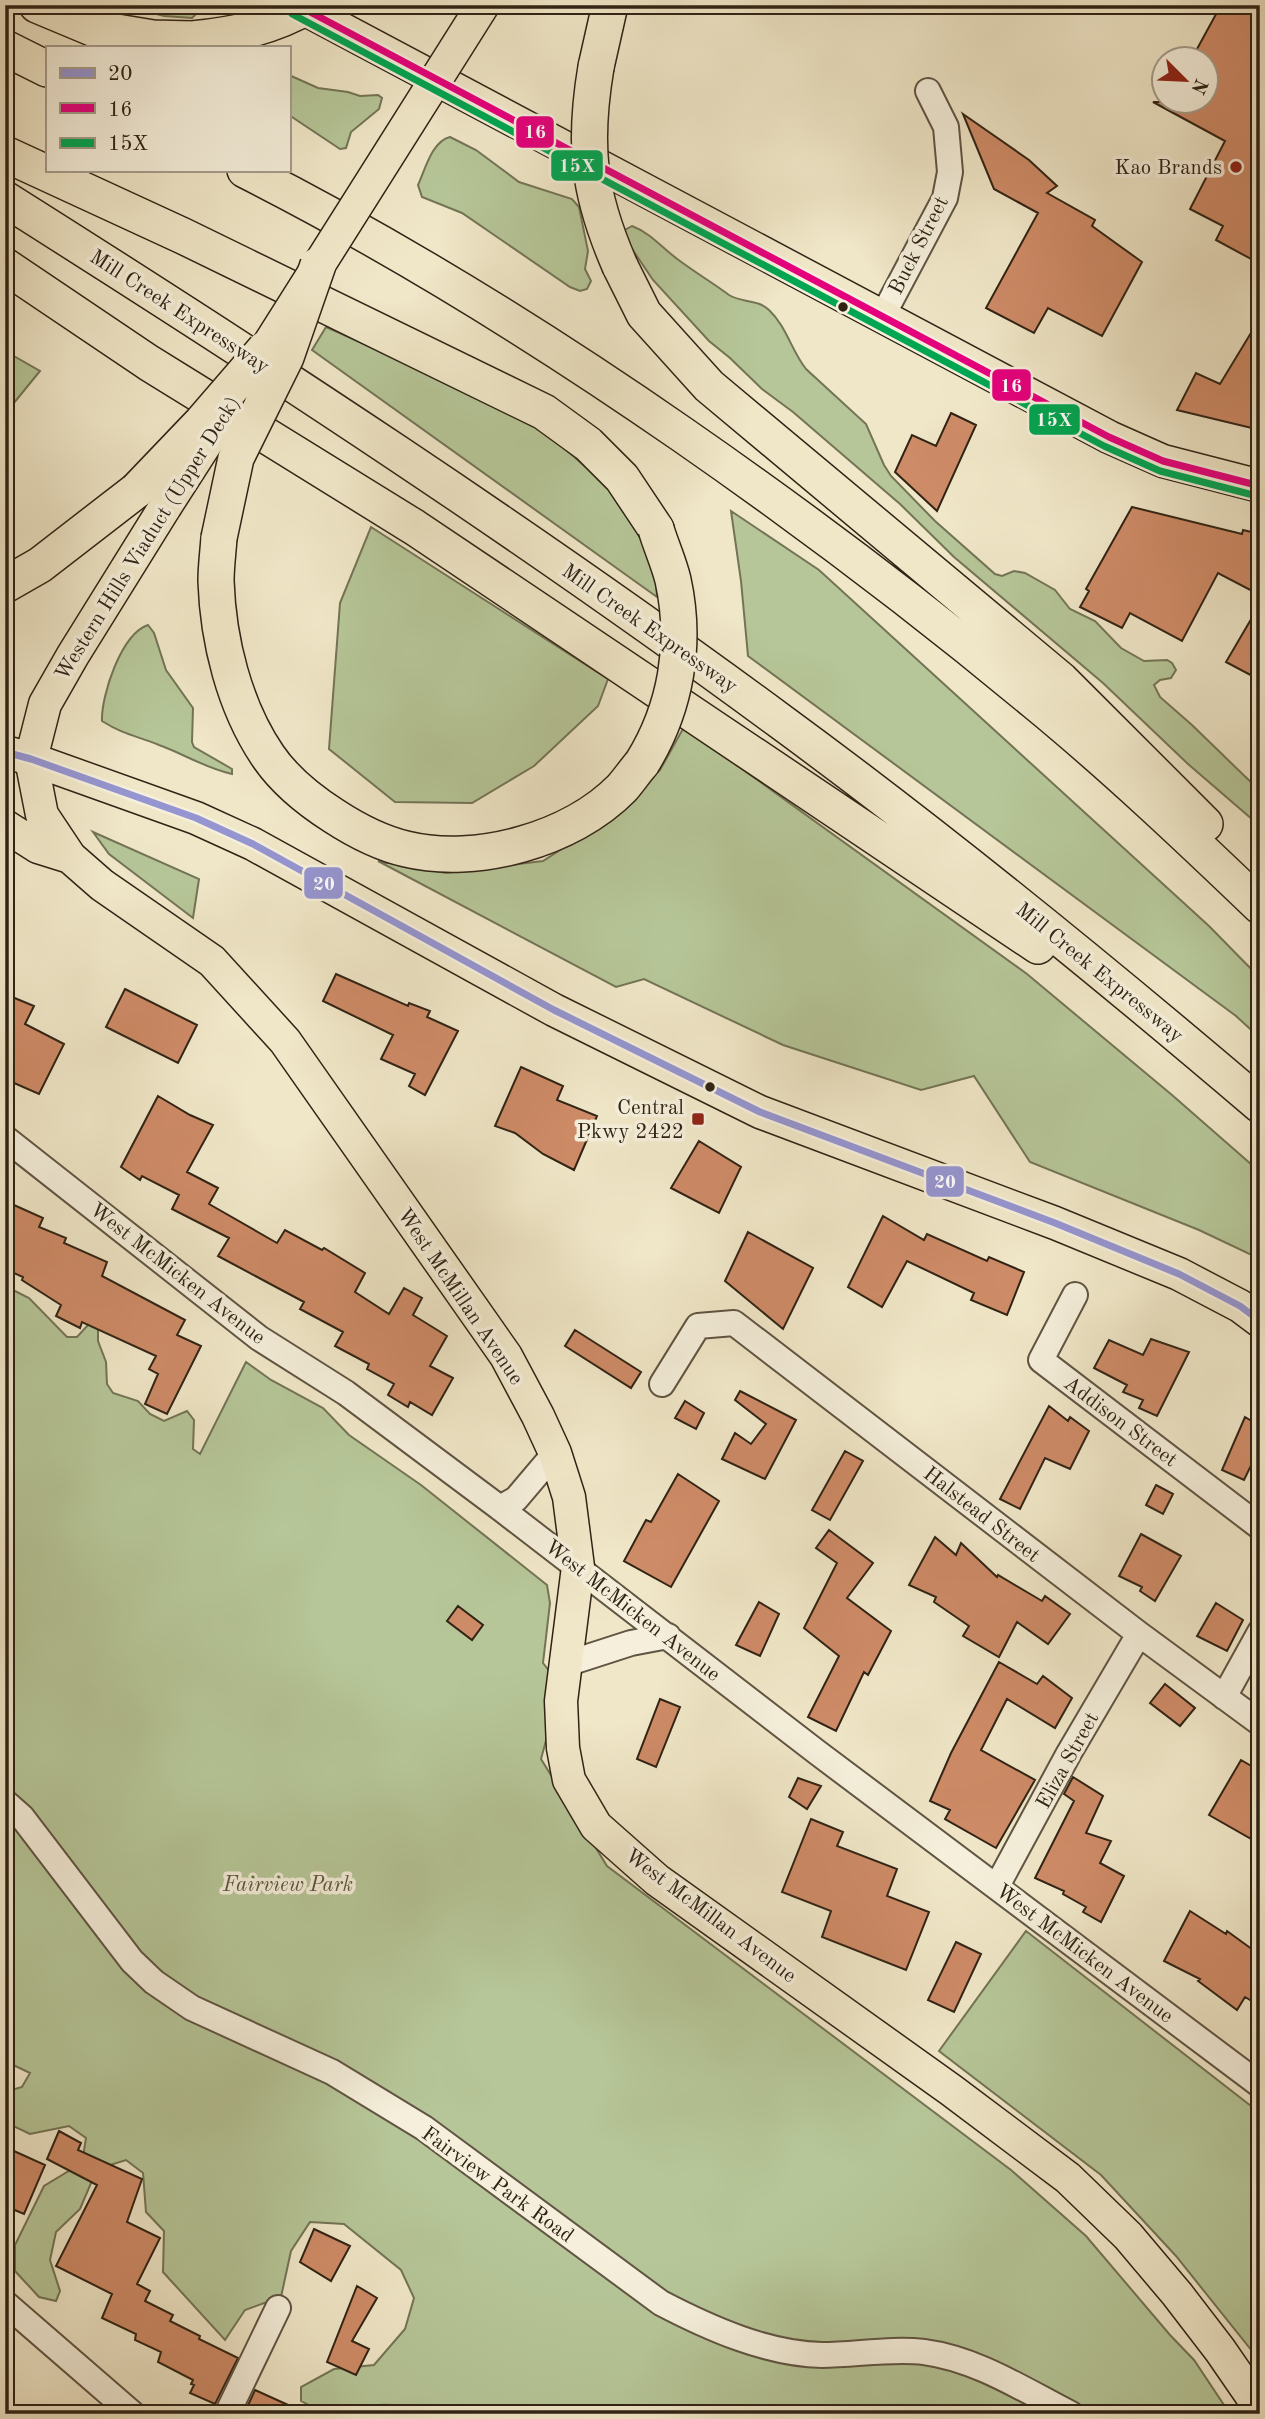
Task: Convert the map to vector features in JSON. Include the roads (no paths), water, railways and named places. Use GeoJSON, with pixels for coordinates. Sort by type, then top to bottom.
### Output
{"type":"FeatureCollection","features":[{"type":"Feature","properties":{"kind":"highway"},"geometry":{"type":"LineString","coordinates":[[37,5],[92,28],[153,38],[192,39],[234,35],[271,24],[310,5]]}},
{"type":"Feature","properties":{"kind":"highway"},"geometry":{"type":"LineString","coordinates":[[610,5],[596,67],[587,136],[590,165],[604,229],[643,314],[709,387],[1061,680],[1177,793],[1260,883]]}},
{"type":"Feature","properties":{"kind":"highway"},"geometry":{"type":"LineString","coordinates":[[5,48],[46,68]]}},
{"type":"Feature","properties":{"kind":"highway"},"geometry":{"type":"LineString","coordinates":[[5,154],[183,236],[544,412],[588,444],[622,478],[656,529],[673,579],[679,619],[675,681],[667,714],[642,763],[620,789],[588,814],[553,835],[522,845],[454,855],[407,850],[370,837],[314,803],[289,781],[269,757],[252,729],[231,678],[222,632],[216,580],[219,538],[236,458],[286,357],[318,265]]}},
{"type":"Feature","properties":{"kind":"highway"},"geometry":{"type":"LineString","coordinates":[[249,172],[446,281],[580,364],[769,495],[902,595],[1037,703],[1165,815],[1260,906]]}},
{"type":"Feature","properties":{"kind":"highway","name":"Mill Creek Expressway"},"geometry":{"type":"LineString","coordinates":[[5,199],[382,443],[589,584],[756,704],[919,825],[1260,1105]]}},
{"type":"Feature","properties":{"kind":"highway"},"geometry":{"type":"LineString","coordinates":[[5,266],[149,363],[414,527],[913,864],[1198,1052]]}},
{"type":"Feature","properties":{"kind":"highway"},"geometry":{"type":"LineString","coordinates":[[5,585],[151,498],[202,422],[265,349]]}},
{"type":"Feature","properties":{"kind":"main road"},"geometry":{"type":"LineString","coordinates":[[297,5],[1109,437],[1163,461],[1260,486]]}},
{"type":"Feature","properties":{"kind":"main road"},"geometry":{"type":"LineString","coordinates":[[433,78],[481,5]]}},
{"type":"Feature","properties":{"kind":"main road"},"geometry":{"type":"LineString","coordinates":[[265,349],[481,5]]}},
{"type":"Feature","properties":{"kind":"main road","name":"Western Hills Viaduct (Upper Deck)"},"geometry":{"type":"LineString","coordinates":[[18,756],[73,655],[151,498]]}},
{"type":"Feature","properties":{"kind":"main road"},"geometry":{"type":"LineString","coordinates":[[18,756],[196,818],[253,844],[554,1010],[760,1112],[1055,1223],[1179,1274],[1240,1306],[1260,1321]]}},
{"type":"Feature","properties":{"kind":"main road","name":"West McMillan Avenue"},"geometry":{"type":"LineString","coordinates":[[18,756],[42,815],[71,857],[102,885],[212,961],[285,1041],[506,1356],[555,1453],[569,1497],[578,1567],[561,1701],[563,1748],[569,1780],[596,1826],[657,1880],[951,2090],[1068,2178],[1128,2236],[1177,2294],[1260,2408]]}},
{"type":"Feature","properties":{"kind":"main road"},"geometry":{"type":"LineString","coordinates":[[5,826],[38,847],[71,857]]}},
{"type":"Feature","properties":{"kind":"street","name":"Buck Street"},"geometry":{"type":"LineString","coordinates":[[881,317],[940,207],[950,173],[946,127],[928,91]]}},
{"type":"Feature","properties":{"kind":"street","name":"West McMicken Avenue"},"geometry":{"type":"LineString","coordinates":[[5,1138],[259,1338],[346,1393],[1260,2085]]}},
{"type":"Feature","properties":{"kind":"street","name":"Addison Street"},"geometry":{"type":"LineString","coordinates":[[1075,1295],[1041,1360],[1260,1527]]}},
{"type":"Feature","properties":{"kind":"street","name":"Halstead Street"},"geometry":{"type":"LineString","coordinates":[[662,1384],[698,1326],[734,1323],[1139,1634],[1260,1723]]}},
{"type":"Feature","properties":{"kind":"street"},"geometry":{"type":"LineString","coordinates":[[500,1508],[516,1499],[555,1453]]}},
{"type":"Feature","properties":{"kind":"street"},"geometry":{"type":"LineString","coordinates":[[1224,1697],[1260,1632]]}},
{"type":"Feature","properties":{"kind":"street","name":"Eliza Street"},"geometry":{"type":"LineString","coordinates":[[997,1886],[1069,1753],[1139,1634]]}},
{"type":"Feature","properties":{"kind":"street"},"geometry":{"type":"LineString","coordinates":[[566,1664],[631,1643],[668,1636]]}},
{"type":"Feature","properties":{"kind":"street","name":"Fairview Park Road"},"geometry":{"type":"LineString","coordinates":[[5,1802],[22,1818],[132,1961],[154,1982],[192,2008],[331,2072],[424,2128],[661,2303],[742,2340],[784,2349],[819,2355],[922,2352],[954,2358],[982,2369],[1071,2414]]}},
{"type":"Feature","properties":{"kind":"street"},"geometry":{"type":"LineString","coordinates":[[5,2303],[133,2414]]}},
{"type":"Feature","properties":{"kind":"street"},"geometry":{"type":"LineString","coordinates":[[226,2414],[278,2308]]}},
{"type":"Feature","properties":{"kind":"place","name":"Kao Brands"},"geometry":{"type":"Point","coordinates":[1236,167]}},
{"type":"Feature","properties":{"kind":"place","name":"Central Pkwy 2422"},"geometry":{"type":"Point","coordinates":[698,1119]}},
{"type":"Feature","properties":{"kind":"park label","name":"Fairview Park"},"geometry":{"type":"Point","coordinates":[288,1884]}}]}
